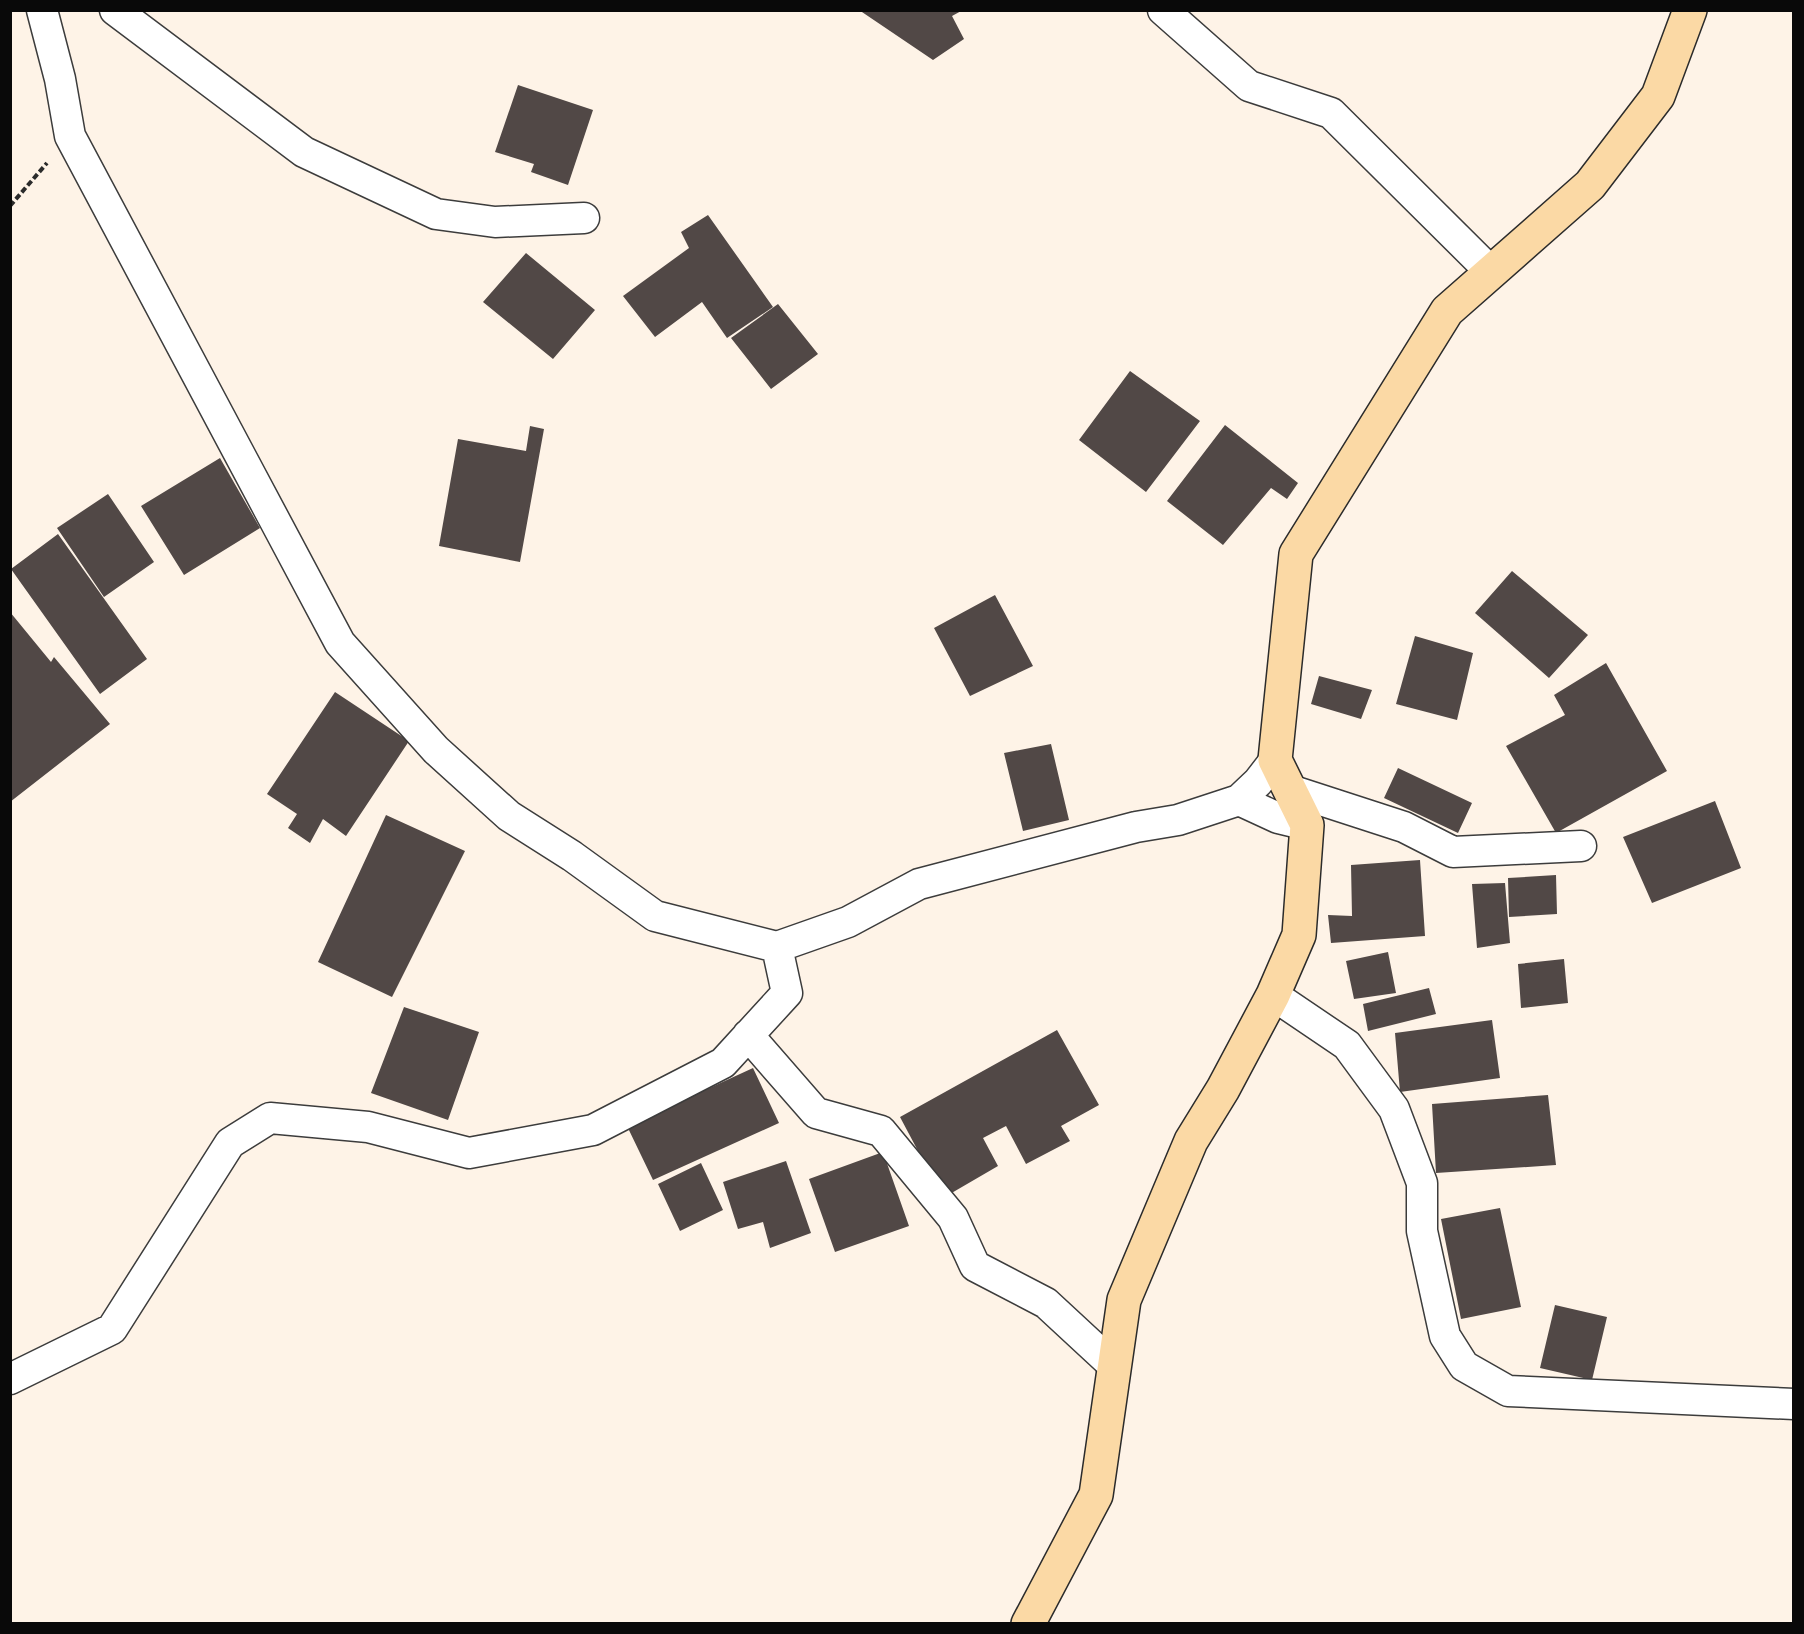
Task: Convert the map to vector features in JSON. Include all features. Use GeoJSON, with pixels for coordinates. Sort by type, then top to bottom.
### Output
{"type":"FeatureCollection","features":[{"type":"Feature","properties":{"kind":"street"},"geometry":{"type":"LineString","coordinates":[[42,10],[60,79],[70,136],[339,643],[436,750],[509,816],[572,856],[655,916],[777,947],[848,922],[919,884],[1136,827],[1178,820],[1239,800],[1275,760]]}},
{"type":"Feature","properties":{"kind":"street"},"geometry":{"type":"LineString","coordinates":[[115,10],[304,152],[436,214],[495,222],[584,218]]}},
{"type":"Feature","properties":{"kind":"street"},"geometry":{"type":"LineString","coordinates":[[1164,10],[1249,86],[1331,113],[1491,272]]}},
{"type":"Feature","properties":{"kind":"street"},"geometry":{"type":"LineString","coordinates":[[1028,1623],[1096,1495],[1124,1300],[1191,1141],[1223,1089],[1273,995],[1299,935],[1307,825],[1275,760],[1296,554],[1447,311],[1590,185],[1658,96],[1690,10]]}},
{"type":"Feature","properties":{"kind":"street"},"geometry":{"type":"LineString","coordinates":[[1290,790],[1404,827],[1453,852],[1581,846]]}},
{"type":"Feature","properties":{"kind":"street"},"geometry":{"type":"LineString","coordinates":[[1239,800],[1278,818],[1307,825]]}},
{"type":"Feature","properties":{"kind":"street"},"geometry":{"type":"LineString","coordinates":[[10,1380],[112,1329],[230,1143],[270,1118],[368,1127],[469,1153],[593,1130],[723,1063],[787,993],[777,947]]}},
{"type":"Feature","properties":{"kind":"street"},"geometry":{"type":"LineString","coordinates":[[1273,995],[1347,1045],[1394,1109],[1422,1183],[1422,1231],[1445,1336],[1464,1366],[1508,1391],[1794,1404]]}},
{"type":"Feature","properties":{"kind":"street"},"geometry":{"type":"LineString","coordinates":[[748,1035],[816,1113],[881,1131],[953,1218],[975,1266],[1046,1303],[1114,1366]]}},
{"type":"Feature","properties":{"kind":"path"},"geometry":{"type":"LineString","coordinates":[[10,206],[70,136]]}},
{"type":"Feature","properties":{"kind":"building"},"geometry":{"type":"Polygon","coordinates":[[[859,10],[963,10],[952,16],[964,39],[933,60],[859,10]]]}},
{"type":"Feature","properties":{"kind":"building"},"geometry":{"type":"Polygon","coordinates":[[[518,85],[593,110],[568,185],[531,172],[534,164],[495,152],[518,85]]]}},
{"type":"Feature","properties":{"kind":"building"},"geometry":{"type":"Polygon","coordinates":[[[708,215],[773,307],[727,338],[702,302],[655,337],[623,296],[689,248],[681,232],[708,215]]]}},
{"type":"Feature","properties":{"kind":"building"},"geometry":{"type":"Polygon","coordinates":[[[526,253],[595,310],[553,359],[483,302],[526,253]]]}},
{"type":"Feature","properties":{"kind":"building"},"geometry":{"type":"Polygon","coordinates":[[[778,304],[818,354],[771,389],[731,338],[778,304]]]}},
{"type":"Feature","properties":{"kind":"building"},"geometry":{"type":"Polygon","coordinates":[[[1130,371],[1200,421],[1146,492],[1079,440],[1130,371]]]}},
{"type":"Feature","properties":{"kind":"building"},"geometry":{"type":"Polygon","coordinates":[[[1225,425],[1298,483],[1287,499],[1271,488],[1223,545],[1167,501],[1225,425]]]}},
{"type":"Feature","properties":{"kind":"building"},"geometry":{"type":"Polygon","coordinates":[[[530,426],[544,429],[520,562],[439,546],[458,439],[526,451],[530,426]]]}},
{"type":"Feature","properties":{"kind":"building"},"geometry":{"type":"Polygon","coordinates":[[[220,458],[260,528],[184,575],[141,506],[220,458]]]}},
{"type":"Feature","properties":{"kind":"building"},"geometry":{"type":"Polygon","coordinates":[[[108,494],[154,562],[104,597],[57,528],[108,494]]]}},
{"type":"Feature","properties":{"kind":"building"},"geometry":{"type":"Polygon","coordinates":[[[58,534],[147,659],[100,694],[11,569],[58,534]]]}},
{"type":"Feature","properties":{"kind":"building"},"geometry":{"type":"Polygon","coordinates":[[[1512,571],[1588,635],[1549,678],[1475,613],[1512,571]]]}},
{"type":"Feature","properties":{"kind":"building"},"geometry":{"type":"Polygon","coordinates":[[[995,595],[1033,666],[970,696],[934,628],[995,595]]]}},
{"type":"Feature","properties":{"kind":"building"},"geometry":{"type":"Polygon","coordinates":[[[10,612],[51,662],[54,657],[110,724],[10,802],[10,612]]]}},
{"type":"Feature","properties":{"kind":"building"},"geometry":{"type":"Polygon","coordinates":[[[1415,636],[1473,653],[1457,720],[1396,704],[1415,636]]]}},
{"type":"Feature","properties":{"kind":"building"},"geometry":{"type":"Polygon","coordinates":[[[1606,663],[1667,771],[1556,833],[1506,746],[1565,715],[1554,695],[1606,663]]]}},
{"type":"Feature","properties":{"kind":"building"},"geometry":{"type":"Polygon","coordinates":[[[1319,676],[1372,690],[1361,719],[1311,704],[1319,676]]]}},
{"type":"Feature","properties":{"kind":"building"},"geometry":{"type":"Polygon","coordinates":[[[335,692],[409,741],[346,836],[323,819],[310,843],[288,828],[297,814],[267,794],[335,692]]]}},
{"type":"Feature","properties":{"kind":"building"},"geometry":{"type":"Polygon","coordinates":[[[1051,744],[1069,820],[1023,831],[1004,753],[1051,744]]]}},
{"type":"Feature","properties":{"kind":"building"},"geometry":{"type":"Polygon","coordinates":[[[1398,768],[1472,803],[1458,833],[1384,798],[1398,768]]]}},
{"type":"Feature","properties":{"kind":"building"},"geometry":{"type":"Polygon","coordinates":[[[1715,801],[1741,868],[1652,903],[1623,837],[1715,801]]]}},
{"type":"Feature","properties":{"kind":"building"},"geometry":{"type":"Polygon","coordinates":[[[386,815],[465,851],[392,997],[318,962],[386,815]]]}},
{"type":"Feature","properties":{"kind":"building"},"geometry":{"type":"Polygon","coordinates":[[[1420,860],[1425,936],[1331,943],[1328,915],[1352,916],[1351,865],[1420,860]]]}},
{"type":"Feature","properties":{"kind":"building"},"geometry":{"type":"Polygon","coordinates":[[[1556,875],[1557,914],[1509,917],[1508,878],[1556,875]]]}},
{"type":"Feature","properties":{"kind":"building"},"geometry":{"type":"Polygon","coordinates":[[[1505,883],[1510,943],[1477,948],[1472,884],[1505,883]]]}},
{"type":"Feature","properties":{"kind":"building"},"geometry":{"type":"Polygon","coordinates":[[[1388,952],[1396,993],[1354,999],[1346,961],[1388,952]]]}},
{"type":"Feature","properties":{"kind":"building"},"geometry":{"type":"Polygon","coordinates":[[[1564,959],[1568,1003],[1521,1008],[1518,964],[1564,959]]]}},
{"type":"Feature","properties":{"kind":"building"},"geometry":{"type":"Polygon","coordinates":[[[1429,988],[1436,1014],[1368,1031],[1363,1004],[1429,988]]]}},
{"type":"Feature","properties":{"kind":"building"},"geometry":{"type":"Polygon","coordinates":[[[404,1007],[479,1032],[448,1120],[371,1093],[404,1007]]]}},
{"type":"Feature","properties":{"kind":"building"},"geometry":{"type":"Polygon","coordinates":[[[1492,1020],[1500,1078],[1400,1092],[1395,1033],[1492,1020]]]}},
{"type":"Feature","properties":{"kind":"building"},"geometry":{"type":"Polygon","coordinates":[[[1057,1030],[1099,1105],[1061,1126],[1070,1141],[1026,1164],[1006,1126],[983,1138],[998,1166],[943,1198],[900,1117],[1057,1030]]]}},
{"type":"Feature","properties":{"kind":"building"},"geometry":{"type":"Polygon","coordinates":[[[753,1068],[779,1123],[653,1180],[627,1126],[753,1068]]]}},
{"type":"Feature","properties":{"kind":"building"},"geometry":{"type":"Polygon","coordinates":[[[1548,1095],[1556,1165],[1436,1173],[1432,1104],[1548,1095]]]}},
{"type":"Feature","properties":{"kind":"building"},"geometry":{"type":"Polygon","coordinates":[[[883,1152],[909,1226],[835,1252],[809,1179],[883,1152]]]}},
{"type":"Feature","properties":{"kind":"building"},"geometry":{"type":"Polygon","coordinates":[[[786,1161],[811,1233],[770,1248],[763,1222],[738,1229],[723,1182],[786,1161]]]}},
{"type":"Feature","properties":{"kind":"building"},"geometry":{"type":"Polygon","coordinates":[[[701,1163],[723,1210],[680,1231],[658,1184],[701,1163]]]}},
{"type":"Feature","properties":{"kind":"building"},"geometry":{"type":"Polygon","coordinates":[[[1500,1208],[1521,1307],[1461,1319],[1441,1219],[1500,1208]]]}},
{"type":"Feature","properties":{"kind":"building"},"geometry":{"type":"Polygon","coordinates":[[[1555,1305],[1607,1317],[1592,1380],[1540,1368],[1555,1305]]]}}]}
